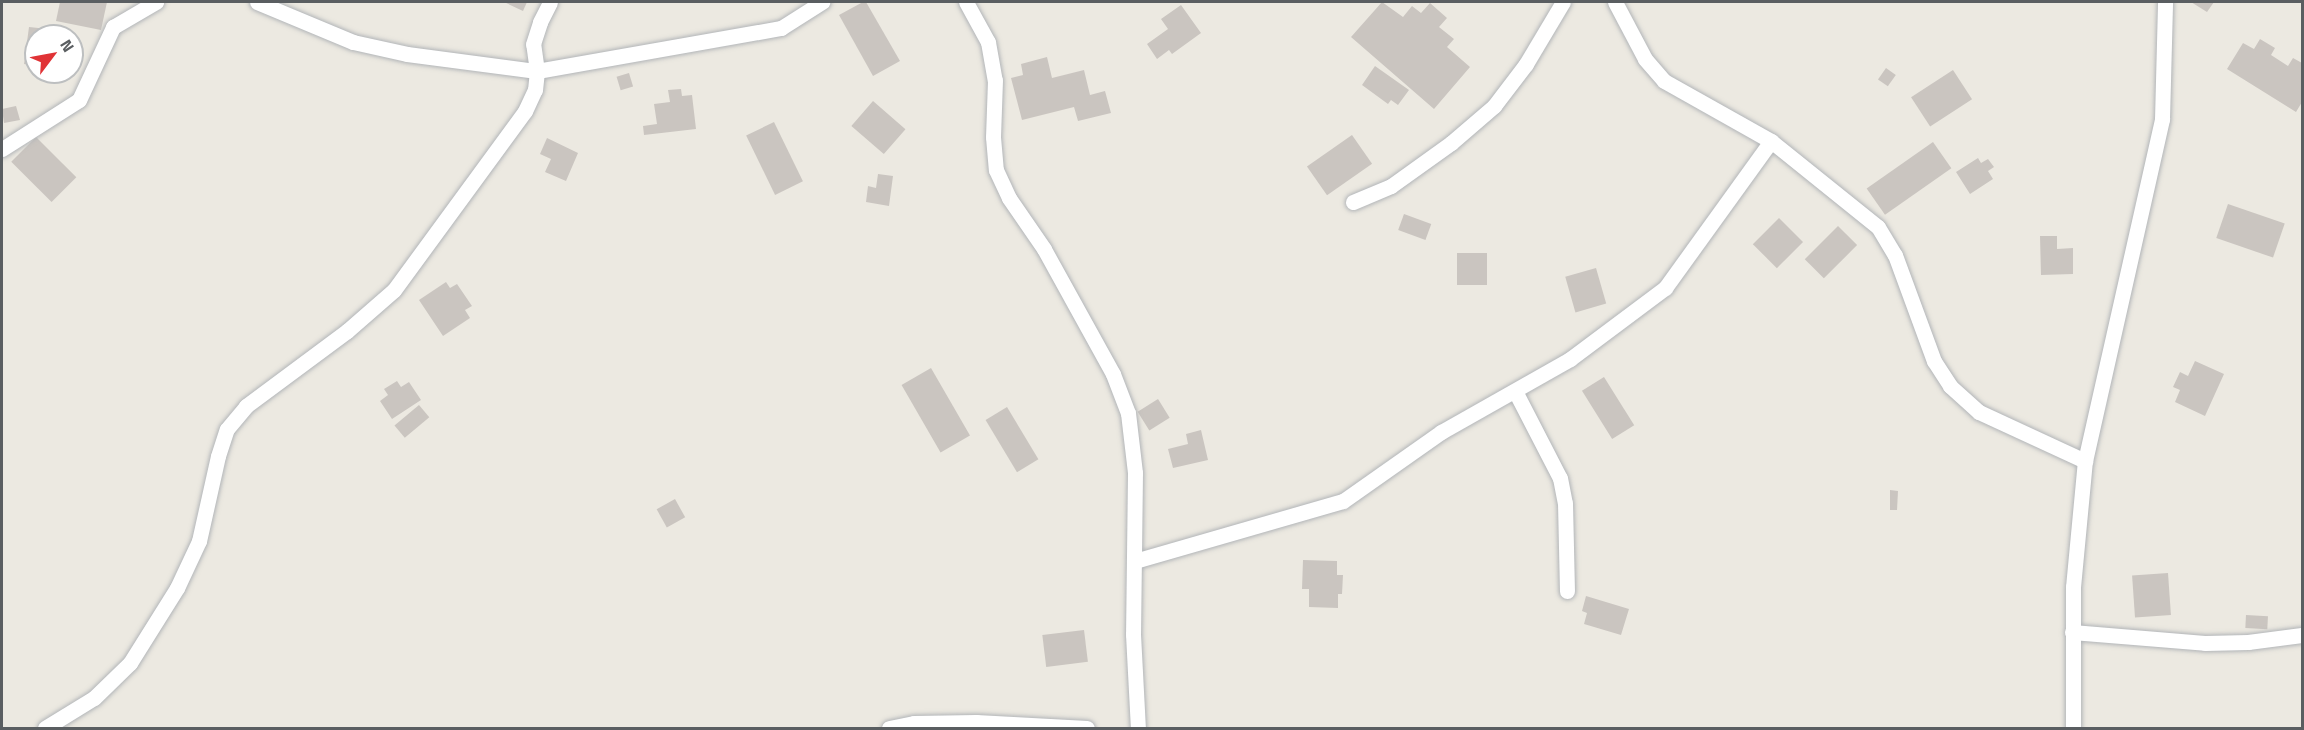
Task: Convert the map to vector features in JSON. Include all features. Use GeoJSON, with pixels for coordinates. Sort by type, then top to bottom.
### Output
{"type":"FeatureCollection","features":[{"type":"Feature","properties":{"kind":"street"},"geometry":{"type":"LineString","coordinates":[[2,149],[79,100],[113,27],[156,2]]}},
{"type":"Feature","properties":{"kind":"street"},"geometry":{"type":"LineString","coordinates":[[257,2],[353,42],[407,54],[537,71],[781,27],[822,2]]}},
{"type":"Feature","properties":{"kind":"street"},"geometry":{"type":"LineString","coordinates":[[45,729],[94,698],[130,663],[177,588],[200,541],[218,456],[227,429],[246,406],[347,331],[394,290],[525,111],[535,90],[537,71],[534,44],[540,22],[550,2]]}},
{"type":"Feature","properties":{"kind":"street"},"geometry":{"type":"LineString","coordinates":[[966,2],[988,42],[995,80],[993,137],[996,170],[1009,198],[1044,249],[1103,355],[1128,413],[1135,473],[1134,682],[1138,729]]}},
{"type":"Feature","properties":{"kind":"street"},"geometry":{"type":"LineString","coordinates":[[1353,202],[1391,186],[1451,143],[1494,106],[1526,64],[1563,2]]}},
{"type":"Feature","properties":{"kind":"street"},"geometry":{"type":"LineString","coordinates":[[1615,2],[1645,59],[1664,81],[1771,141],[1878,226],[1895,255],[1934,361],[1950,387],[1979,412],[2085,461]]}},
{"type":"Feature","properties":{"kind":"street"},"geometry":{"type":"LineString","coordinates":[[2073,729],[2073,587],[2085,461],[2162,119],[2165,2]]}},
{"type":"Feature","properties":{"kind":"street"},"geometry":{"type":"LineString","coordinates":[[1135,561],[1343,501],[1442,432],[1570,359],[1665,288],[1771,141]]}},
{"type":"Feature","properties":{"kind":"street"},"geometry":{"type":"LineString","coordinates":[[1515,391],[1560,478],[1565,503],[1567,591]]}},
{"type":"Feature","properties":{"kind":"street"},"geometry":{"type":"LineString","coordinates":[[2072,632],[2205,643],[2248,642],[2302,635]]}},
{"type":"Feature","properties":{"kind":"street"},"geometry":{"type":"LineString","coordinates":[[889,729],[914,723],[976,722],[1087,729]]}},
{"type":"Feature","properties":{"kind":"building"},"geometry":{"type":"Polygon","coordinates":[[[60,2],[107,2],[101,30],[84,27],[84,24],[56,21],[60,2]]]}},
{"type":"Feature","properties":{"kind":"building"},"geometry":{"type":"Polygon","coordinates":[[[504,2],[527,2],[523,11],[504,2]]]}},
{"type":"Feature","properties":{"kind":"building"},"geometry":{"type":"Polygon","coordinates":[[[866,2],[900,61],[873,76],[839,15],[866,2]]]}},
{"type":"Feature","properties":{"kind":"building"},"geometry":{"type":"Polygon","coordinates":[[[1382,2],[1403,17],[1412,6],[1421,13],[1430,3],[1447,18],[1439,27],[1454,39],[1447,47],[1470,67],[1434,109],[1351,37],[1382,2]]]}},
{"type":"Feature","properties":{"kind":"building"},"geometry":{"type":"Polygon","coordinates":[[[2191,2],[2214,2],[2207,12],[2191,2]]]}},
{"type":"Feature","properties":{"kind":"building"},"geometry":{"type":"Polygon","coordinates":[[[1181,5],[1201,33],[1172,54],[1169,50],[1157,59],[1147,44],[1168,29],[1161,19],[1181,5]]]}},
{"type":"Feature","properties":{"kind":"building"},"geometry":{"type":"Polygon","coordinates":[[[2260,39],[2275,48],[2271,55],[2288,66],[2293,58],[2302,63],[2302,102],[2296,112],[2227,69],[2243,43],[2254,49],[2260,39]]]}},
{"type":"Feature","properties":{"kind":"building"},"geometry":{"type":"Polygon","coordinates":[[[1047,57],[1052,78],[1084,70],[1090,95],[1105,91],[1111,113],[1078,121],[1074,107],[1022,120],[1011,78],[1023,75],[1021,64],[1047,57]]]}},
{"type":"Feature","properties":{"kind":"building"},"geometry":{"type":"Polygon","coordinates":[[[1375,66],[1409,90],[1398,105],[1391,100],[1388,104],[1362,85],[1375,66]]]}},
{"type":"Feature","properties":{"kind":"building"},"geometry":{"type":"Polygon","coordinates":[[[1886,68],[1896,75],[1888,86],[1878,79],[1886,68]]]}},
{"type":"Feature","properties":{"kind":"building"},"geometry":{"type":"Polygon","coordinates":[[[1953,70],[1972,99],[1930,127],[1911,97],[1953,70]]]}},
{"type":"Feature","properties":{"kind":"building"},"geometry":{"type":"Polygon","coordinates":[[[629,73],[633,86],[621,90],[617,77],[629,73]]]}},
{"type":"Feature","properties":{"kind":"building"},"geometry":{"type":"Polygon","coordinates":[[[681,89],[682,96],[692,95],[696,129],[644,135],[643,126],[657,124],[654,104],[670,102],[668,90],[681,89]]]}},
{"type":"Feature","properties":{"kind":"building"},"geometry":{"type":"Polygon","coordinates":[[[873,101],[905,129],[884,154],[851,126],[873,101]]]}},
{"type":"Feature","properties":{"kind":"building"},"geometry":{"type":"Polygon","coordinates":[[[16,106],[20,120],[4,123],[2,109],[16,106]]]}},
{"type":"Feature","properties":{"kind":"building"},"geometry":{"type":"Polygon","coordinates":[[[774,122],[803,181],[775,195],[746,136],[774,122]]]}},
{"type":"Feature","properties":{"kind":"building"},"geometry":{"type":"Polygon","coordinates":[[[1352,135],[1372,164],[1327,195],[1307,167],[1352,135]]]}},
{"type":"Feature","properties":{"kind":"building"},"geometry":{"type":"Polygon","coordinates":[[[36,137],[76,177],[52,202],[11,162],[36,137]]]}},
{"type":"Feature","properties":{"kind":"building"},"geometry":{"type":"Polygon","coordinates":[[[547,138],[578,153],[566,181],[545,172],[551,159],[540,154],[547,138]]]}},
{"type":"Feature","properties":{"kind":"building"},"geometry":{"type":"Polygon","coordinates":[[[1933,142],[1951,168],[1885,215],[1867,188],[1933,142]]]}},
{"type":"Feature","properties":{"kind":"building"},"geometry":{"type":"Polygon","coordinates":[[[1978,158],[1981,163],[1988,159],[1994,167],[1988,171],[1993,179],[1970,194],[1956,172],[1978,158]]]}},
{"type":"Feature","properties":{"kind":"building"},"geometry":{"type":"Polygon","coordinates":[[[878,174],[893,176],[889,206],[866,202],[868,186],[876,188],[878,174]]]}},
{"type":"Feature","properties":{"kind":"building"},"geometry":{"type":"Polygon","coordinates":[[[2228,204],[2285,224],[2273,258],[2216,238],[2228,204]]]}},
{"type":"Feature","properties":{"kind":"building"},"geometry":{"type":"Polygon","coordinates":[[[1404,214],[1431,224],[1425,240],[1398,230],[1404,214]]]}},
{"type":"Feature","properties":{"kind":"building"},"geometry":{"type":"Polygon","coordinates":[[[1779,218],[1803,242],[1777,268],[1753,244],[1779,218]]]}},
{"type":"Feature","properties":{"kind":"building"},"geometry":{"type":"Polygon","coordinates":[[[1838,226],[1857,245],[1824,278],[1805,259],[1838,226]]]}},
{"type":"Feature","properties":{"kind":"building"},"geometry":{"type":"Polygon","coordinates":[[[2040,236],[2057,236],[2057,249],[2073,248],[2073,274],[2041,275],[2040,236]]]}},
{"type":"Feature","properties":{"kind":"building"},"geometry":{"type":"Polygon","coordinates":[[[1457,253],[1487,253],[1487,285],[1457,285],[1457,253]]]}},
{"type":"Feature","properties":{"kind":"building"},"geometry":{"type":"Polygon","coordinates":[[[1596,268],[1606,304],[1575,312],[1565,277],[1596,268]]]}},
{"type":"Feature","properties":{"kind":"building"},"geometry":{"type":"Polygon","coordinates":[[[446,282],[450,288],[457,284],[472,306],[465,310],[470,318],[443,336],[419,300],[446,282]]]}},
{"type":"Feature","properties":{"kind":"building"},"geometry":{"type":"Polygon","coordinates":[[[2195,361],[2224,374],[2205,416],[2175,402],[2180,390],[2173,387],[2180,372],[2188,376],[2195,361]]]}},
{"type":"Feature","properties":{"kind":"building"},"geometry":{"type":"Polygon","coordinates":[[[931,368],[970,436],[941,453],[902,385],[931,368]]]}},
{"type":"Feature","properties":{"kind":"building"},"geometry":{"type":"Polygon","coordinates":[[[1604,377],[1634,425],[1612,439],[1582,391],[1604,377]]]}},
{"type":"Feature","properties":{"kind":"building"},"geometry":{"type":"Polygon","coordinates":[[[397,381],[401,387],[409,382],[421,400],[392,419],[380,401],[388,395],[384,389],[397,381]]]}},
{"type":"Feature","properties":{"kind":"building"},"geometry":{"type":"Polygon","coordinates":[[[1158,399],[1170,418],[1149,430],[1138,412],[1158,399]]]}},
{"type":"Feature","properties":{"kind":"building"},"geometry":{"type":"Polygon","coordinates":[[[419,405],[429,417],[405,438],[394,426],[419,405]]]}},
{"type":"Feature","properties":{"kind":"building"},"geometry":{"type":"Polygon","coordinates":[[[1007,407],[1038,459],[1017,472],[986,420],[1007,407]]]}},
{"type":"Feature","properties":{"kind":"building"},"geometry":{"type":"Polygon","coordinates":[[[1201,430],[1208,460],[1173,468],[1168,449],[1188,444],[1186,434],[1201,430]]]}},
{"type":"Feature","properties":{"kind":"building"},"geometry":{"type":"Polygon","coordinates":[[[1890,490],[1898,491],[1897,510],[1890,510],[1890,490]]]}},
{"type":"Feature","properties":{"kind":"building"},"geometry":{"type":"Polygon","coordinates":[[[675,499],[685,517],[667,528],[657,509],[675,499]]]}},
{"type":"Feature","properties":{"kind":"building"},"geometry":{"type":"Polygon","coordinates":[[[1303,560],[1337,561],[1337,575],[1343,575],[1342,594],[1338,594],[1338,608],[1309,607],[1309,589],[1302,589],[1303,560]]]}},
{"type":"Feature","properties":{"kind":"building"},"geometry":{"type":"Polygon","coordinates":[[[2168,573],[2171,615],[2135,617],[2132,576],[2168,573]]]}},
{"type":"Feature","properties":{"kind":"building"},"geometry":{"type":"Polygon","coordinates":[[[1586,596],[1629,609],[1621,635],[1584,624],[1587,613],[1582,611],[1586,596]]]}},
{"type":"Feature","properties":{"kind":"building"},"geometry":{"type":"Polygon","coordinates":[[[2246,615],[2268,616],[2267,629],[2245,628],[2246,615]]]}},
{"type":"Feature","properties":{"kind":"building"},"geometry":{"type":"Polygon","coordinates":[[[1084,630],[1088,662],[1046,667],[1042,635],[1084,630]]]}}]}
